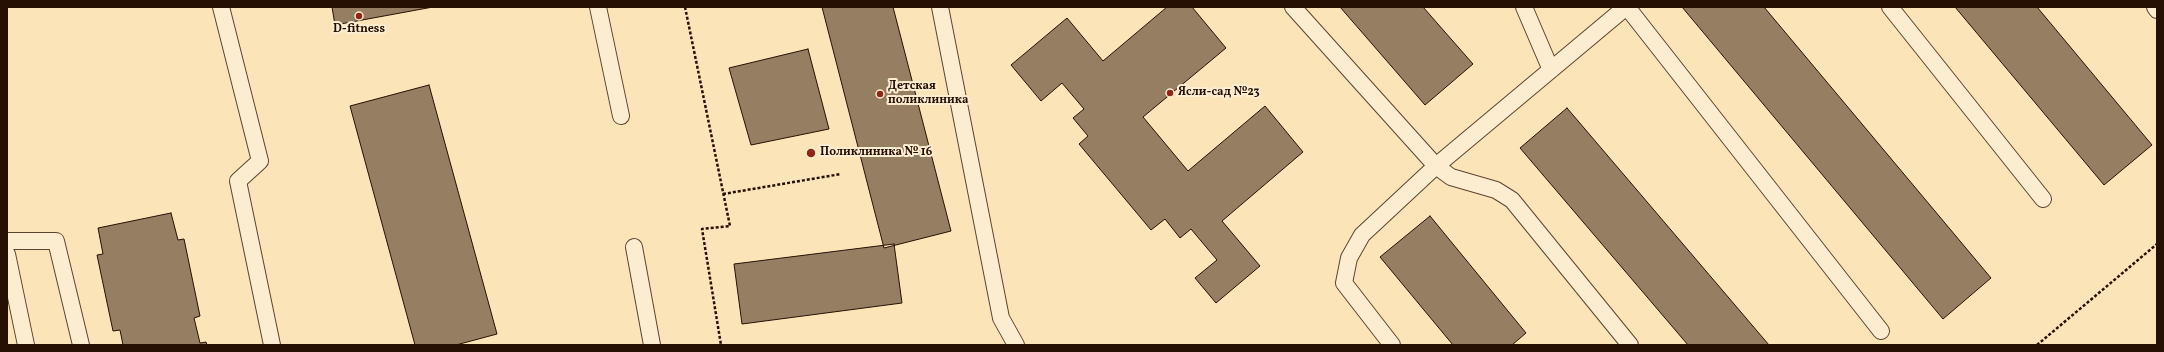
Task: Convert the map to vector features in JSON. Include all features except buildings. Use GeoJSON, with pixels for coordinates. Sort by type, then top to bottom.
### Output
{"type":"FeatureCollection","features":[{"type":"Feature","properties":{"kind":"lane"},"geometry":{"type":"LineString","coordinates":[[221,7],[260,161],[238,180],[272,345]]}},
{"type":"Feature","properties":{"kind":"lane"},"geometry":{"type":"LineString","coordinates":[[598,7],[621,116]]}},
{"type":"Feature","properties":{"kind":"lane"},"geometry":{"type":"LineString","coordinates":[[940,7],[1001,318],[1016,345]]}},
{"type":"Feature","properties":{"kind":"lane"},"geometry":{"type":"LineString","coordinates":[[1293,7],[1436,166],[1451,177],[1496,190],[1512,200],[1630,345]]}},
{"type":"Feature","properties":{"kind":"lane"},"geometry":{"type":"LineString","coordinates":[[1524,7],[1551,70]]}},
{"type":"Feature","properties":{"kind":"lane"},"geometry":{"type":"LineString","coordinates":[[1392,345],[1344,283],[1349,258],[1362,235],[1436,166],[1626,7],[1881,331]]}},
{"type":"Feature","properties":{"kind":"lane"},"geometry":{"type":"LineString","coordinates":[[1890,7],[2044,199]]}},
{"type":"Feature","properties":{"kind":"lane"},"geometry":{"type":"LineString","coordinates":[[7,241],[56,242],[81,345]]}},
{"type":"Feature","properties":{"kind":"lane"},"geometry":{"type":"LineString","coordinates":[[634,247],[652,345]]}},
{"type":"Feature","properties":{"kind":"lane"},"geometry":{"type":"LineString","coordinates":[[7,254],[26,345]]}},
{"type":"Feature","properties":{"kind":"path"},"geometry":{"type":"LineString","coordinates":[[685,7],[730,226],[702,229],[721,345]]}},
{"type":"Feature","properties":{"kind":"path"},"geometry":{"type":"LineString","coordinates":[[724,194],[841,174]]}},
{"type":"Feature","properties":{"kind":"path"},"geometry":{"type":"LineString","coordinates":[[2037,345],[2157,244]]}},
{"type":"Feature","properties":{"kind":"place","name":"D-fitness"},"geometry":{"type":"Point","coordinates":[359,16]}},
{"type":"Feature","properties":{"kind":"place","name":"Ясли-сад №23"},"geometry":{"type":"Point","coordinates":[1170,93]}},
{"type":"Feature","properties":{"kind":"place","name":"Детская поликлиника"},"geometry":{"type":"Point","coordinates":[880,94]}},
{"type":"Feature","properties":{"kind":"place","name":"Поликлиника № 16"},"geometry":{"type":"Point","coordinates":[811,153]}}]}
